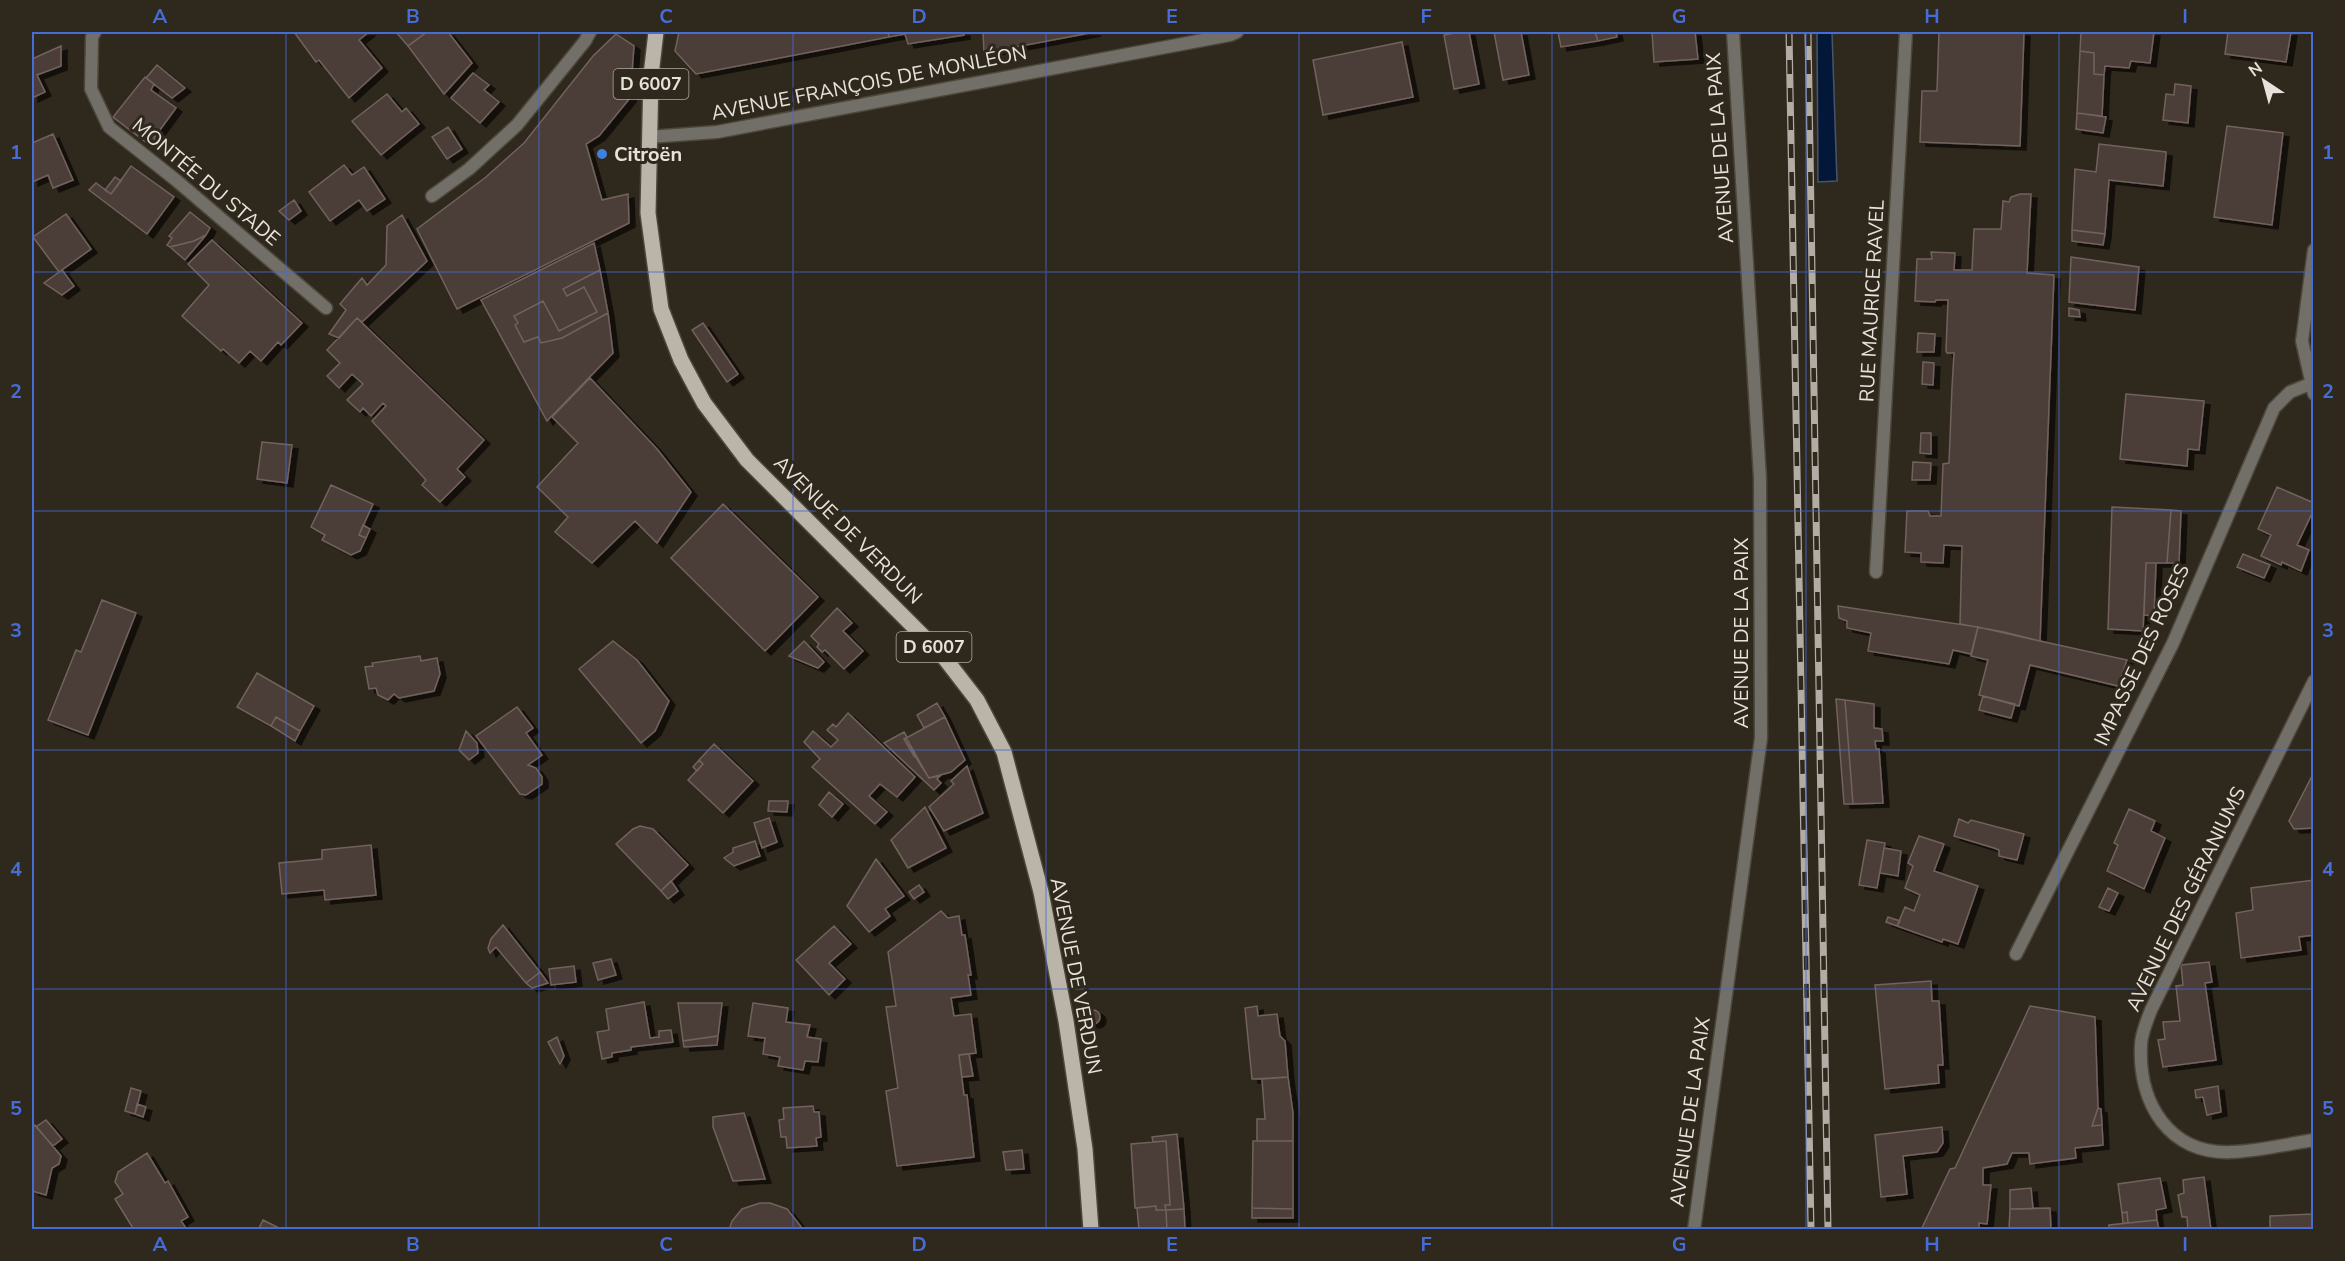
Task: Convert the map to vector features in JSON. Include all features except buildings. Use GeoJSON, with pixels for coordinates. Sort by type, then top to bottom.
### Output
{"type":"FeatureCollection","features":[{"type":"Feature","properties":{"kind":"main road","name":"D 6007"},"geometry":{"type":"LineString","coordinates":[[649,137],[651,75],[657,32]]}},
{"type":"Feature","properties":{"kind":"main road","name":"AVENUE DE VERDUN"},"geometry":{"type":"LineString","coordinates":[[649,137],[648,213],[661,309],[681,360],[704,403],[747,460],[943,656],[976,700],[1004,752],[1041,892],[1066,1021],[1085,1149],[1091,1230]]}},
{"type":"Feature","properties":{"kind":"street","name":"MONTÉE DU STADE"},"geometry":{"type":"LineString","coordinates":[[95,32],[92,37],[91,89],[109,127],[326,308]]}},
{"type":"Feature","properties":{"kind":"street"},"geometry":{"type":"LineString","coordinates":[[432,196],[469,169],[517,125],[590,32]]}},
{"type":"Feature","properties":{"kind":"street","name":"AVENUE FRANÇOIS DE MONLÉON"},"geometry":{"type":"LineString","coordinates":[[649,137],[717,132],[1237,32]]}},
{"type":"Feature","properties":{"kind":"street","name":"AVENUE DE LA PAIX"},"geometry":{"type":"LineString","coordinates":[[1694,1230],[1761,738],[1760,478],[1733,32]]}},
{"type":"Feature","properties":{"kind":"street","name":"RUE MAURICE RAVEL"},"geometry":{"type":"LineString","coordinates":[[1876,572],[1906,32]]}},
{"type":"Feature","properties":{"kind":"street"},"geometry":{"type":"LineString","coordinates":[[2312,389],[2302,341],[2313,250]]}},
{"type":"Feature","properties":{"kind":"street","name":"IMPASSE DES ROSES"},"geometry":{"type":"LineString","coordinates":[[2016,954],[2173,643],[2274,408],[2290,392],[2312,389]]}},
{"type":"Feature","properties":{"kind":"street","name":"AVENUE DES GÉRANIUMS"},"geometry":{"type":"LineString","coordinates":[[2313,681],[2151,1010],[2140,1044],[2144,1087],[2161,1124],[2188,1146],[2230,1152],[2313,1140]]}},
{"type":"Feature","properties":{"kind":"water"},"geometry":{"type":"Polygon","coordinates":[[[1817,32],[1832,32],[1837,181],[1818,182],[1817,32]]]}},
{"type":"Feature","properties":{"kind":"railway"},"geometry":{"type":"LineString","coordinates":[[1789,32],[1811,1230]]}},
{"type":"Feature","properties":{"kind":"railway"},"geometry":{"type":"LineString","coordinates":[[1808,32],[1828,1230]]}},
{"type":"Feature","properties":{"kind":"place","name":"Citroën"},"geometry":{"type":"Point","coordinates":[602,154]}}]}
